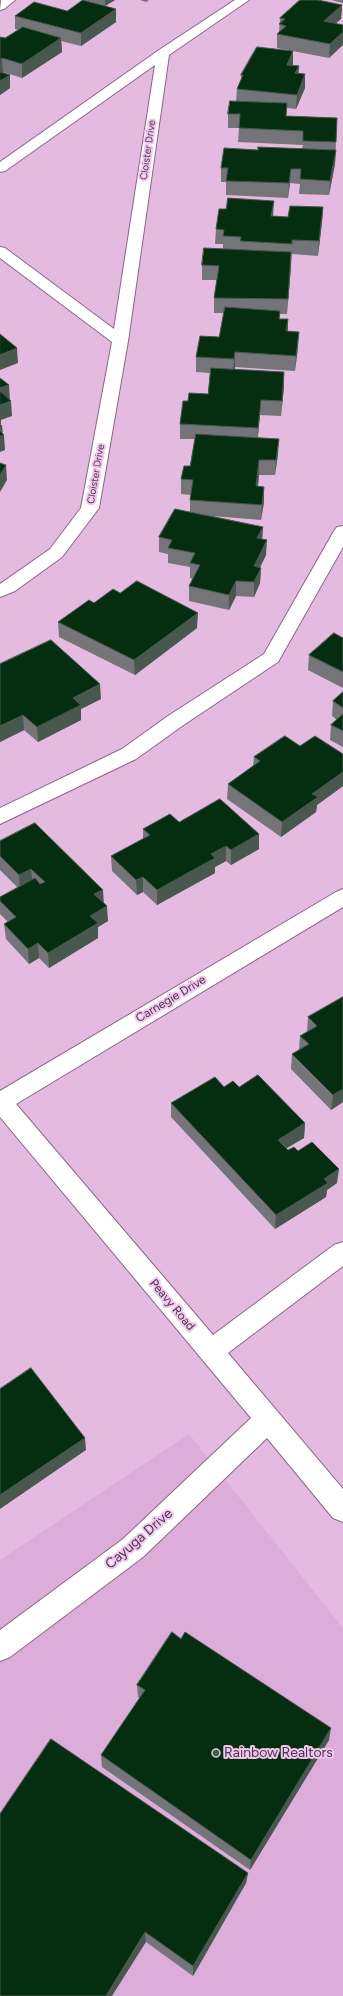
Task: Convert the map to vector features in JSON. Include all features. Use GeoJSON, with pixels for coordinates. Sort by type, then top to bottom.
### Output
{"type":"FeatureCollection","features":[{"type":"Feature","properties":{"kind":"street"},"geometry":{"type":"LineString","coordinates":[[0,6],[10,0]]}},
{"type":"Feature","properties":{"kind":"street"},"geometry":{"type":"LineString","coordinates":[[0,168],[163,53],[244,0]]}},
{"type":"Feature","properties":{"kind":"street","name":"Cloister Drive"},"geometry":{"type":"LineString","coordinates":[[0,591],[9,587],[56,553],[90,508],[120,341],[163,53]]}},
{"type":"Feature","properties":{"kind":"street"},"geometry":{"type":"LineString","coordinates":[[0,251],[120,341]]}},
{"type":"Feature","properties":{"kind":"street"},"geometry":{"type":"LineString","coordinates":[[0,817],[129,754],[175,721],[271,658],[343,531]]}},
{"type":"Feature","properties":{"kind":"street","name":"Carnegie Drive"},"geometry":{"type":"LineString","coordinates":[[0,1101],[343,897]]}},
{"type":"Feature","properties":{"kind":"street","name":"Peavy Road"},"geometry":{"type":"LineString","coordinates":[[0,1101],[343,1509]]}},
{"type":"Feature","properties":{"kind":"street"},"geometry":{"type":"LineString","coordinates":[[210,1351],[343,1252]]}},
{"type":"Feature","properties":{"kind":"street","name":"Cayuga Drive"},"geometry":{"type":"LineString","coordinates":[[0,1648],[133,1548],[268,1419]]}},
{"type":"Feature","properties":{"kind":"shaded area"},"geometry":{"type":"Polygon","coordinates":[[[189,1434],[343,1628],[343,1996],[0,1996],[0,1560],[189,1434]]]}},
{"type":"Feature","properties":{"kind":"building"},"geometry":{"type":"Polygon","coordinates":[[[83,0],[116,9],[81,33],[15,16],[34,2],[67,11],[83,0]]]}},
{"type":"Feature","properties":{"kind":"building"},"geometry":{"type":"Polygon","coordinates":[[[300,0],[318,0],[342,5],[324,21],[343,25],[343,32],[330,44],[277,34],[286,26],[279,24],[285,19],[280,18],[300,0]]]}},
{"type":"Feature","properties":{"kind":"building"},"geometry":{"type":"Polygon","coordinates":[[[23,27],[61,38],[22,64],[2,58],[0,60],[0,37],[5,38],[23,27]]]}},
{"type":"Feature","properties":{"kind":"building"},"geometry":{"type":"Polygon","coordinates":[[[257,47],[293,51],[287,65],[299,66],[295,73],[305,74],[297,95],[237,89],[243,75],[241,75],[257,47]]]}},
{"type":"Feature","properties":{"kind":"building"},"geometry":{"type":"Polygon","coordinates":[[[0,72],[10,75],[0,81],[0,72]]]}},
{"type":"Feature","properties":{"kind":"building"},"geometry":{"type":"Polygon","coordinates":[[[230,101],[287,103],[286,116],[337,118],[336,142],[303,141],[303,131],[239,128],[240,114],[228,114],[230,101]]]}},
{"type":"Feature","properties":{"kind":"building"},"geometry":{"type":"Polygon","coordinates":[[[258,147],[336,150],[330,181],[300,179],[301,169],[291,169],[289,183],[226,181],[228,168],[221,168],[224,148],[258,150],[258,147]]]}},
{"type":"Feature","properties":{"kind":"building"},"geometry":{"type":"Polygon","coordinates":[[[228,198],[274,201],[271,216],[288,217],[290,206],[323,207],[319,241],[292,240],[292,244],[240,241],[241,237],[223,236],[224,230],[216,229],[219,209],[226,209],[228,198]]]}},
{"type":"Feature","properties":{"kind":"building"},"geometry":{"type":"Polygon","coordinates":[[[204,248],[291,252],[288,299],[214,298],[219,266],[202,265],[204,248]]]}},
{"type":"Feature","properties":{"kind":"building"},"geometry":{"type":"Polygon","coordinates":[[[225,307],[280,311],[279,319],[288,319],[286,331],[299,332],[296,356],[235,352],[234,359],[196,357],[200,336],[219,337],[225,307]]]}},
{"type":"Feature","properties":{"kind":"building"},"geometry":{"type":"Polygon","coordinates":[[[0,334],[17,348],[0,355],[0,334]]]}},
{"type":"Feature","properties":{"kind":"building"},"geometry":{"type":"Polygon","coordinates":[[[211,368],[284,372],[282,401],[261,400],[258,428],[180,424],[183,401],[188,401],[189,393],[208,394],[211,368]]]}},
{"type":"Feature","properties":{"kind":"building"},"geometry":{"type":"Polygon","coordinates":[[[0,378],[9,385],[0,388],[0,378]]]}},
{"type":"Feature","properties":{"kind":"building"},"geometry":{"type":"Polygon","coordinates":[[[0,391],[11,401],[0,405],[0,391]]]}},
{"type":"Feature","properties":{"kind":"building"},"geometry":{"type":"Polygon","coordinates":[[[196,434],[279,439],[276,460],[259,460],[256,486],[264,487],[262,505],[190,500],[193,480],[181,479],[184,466],[190,466],[196,434]]]}},
{"type":"Feature","properties":{"kind":"building"},"geometry":{"type":"Polygon","coordinates":[[[0,463],[6,465],[0,475],[0,463]]]}},
{"type":"Feature","properties":{"kind":"building"},"geometry":{"type":"Polygon","coordinates":[[[175,509],[263,527],[257,538],[267,540],[254,566],[261,568],[254,582],[236,581],[229,595],[189,586],[200,565],[190,563],[195,553],[168,548],[172,540],[159,537],[175,509]]]}},
{"type":"Feature","properties":{"kind":"building"},"geometry":{"type":"Polygon","coordinates":[[[137,581],[198,613],[134,660],[58,622],[89,600],[94,603],[113,589],[120,593],[137,581]]]}},
{"type":"Feature","properties":{"kind":"building"},"geometry":{"type":"Polygon","coordinates":[[[334,633],[343,638],[343,672],[309,655],[334,633]]]}},
{"type":"Feature","properties":{"kind":"building"},"geometry":{"type":"Polygon","coordinates":[[[51,640],[100,684],[73,698],[81,705],[37,727],[23,715],[0,726],[0,664],[51,640]]]}},
{"type":"Feature","properties":{"kind":"building"},"geometry":{"type":"Polygon","coordinates":[[[343,692],[343,708],[333,701],[343,692]]]}},
{"type":"Feature","properties":{"kind":"building"},"geometry":{"type":"Polygon","coordinates":[[[343,714],[343,731],[331,725],[343,714]]]}},
{"type":"Feature","properties":{"kind":"building"},"geometry":{"type":"Polygon","coordinates":[[[285,736],[300,746],[315,736],[343,754],[343,772],[312,794],[318,797],[282,822],[228,784],[260,761],[254,757],[285,736]]]}},
{"type":"Feature","properties":{"kind":"building"},"geometry":{"type":"Polygon","coordinates":[[[220,799],[259,834],[231,850],[226,846],[211,854],[215,858],[157,890],[143,877],[136,880],[111,856],[150,835],[143,829],[170,814],[179,822],[220,799]]]}},
{"type":"Feature","properties":{"kind":"building"},"geometry":{"type":"Polygon","coordinates":[[[35,823],[103,890],[94,894],[107,906],[90,916],[98,923],[48,953],[38,943],[28,949],[4,924],[16,917],[0,901],[0,897],[35,878],[40,884],[45,882],[31,869],[19,875],[0,856],[0,841],[35,823]]]}},
{"type":"Feature","properties":{"kind":"building"},"geometry":{"type":"Polygon","coordinates":[[[343,997],[343,1089],[333,1095],[292,1054],[309,1044],[300,1036],[317,1026],[308,1017],[343,997]]]}},
{"type":"Feature","properties":{"kind":"building"},"geometry":{"type":"Polygon","coordinates":[[[258,1075],[305,1123],[278,1140],[288,1150],[294,1147],[298,1151],[312,1142],[339,1169],[324,1179],[328,1183],[276,1215],[171,1103],[215,1077],[224,1087],[233,1081],[239,1087],[258,1075]]]}},
{"type":"Feature","properties":{"kind":"building"},"geometry":{"type":"Polygon","coordinates":[[[31,1368],[85,1438],[0,1495],[0,1389],[31,1368]]]}},
{"type":"Feature","properties":{"kind":"building","name":"Rainbow Realtors"},"geometry":{"type":"Polygon","coordinates":[[[172,1632],[181,1639],[185,1632],[331,1728],[251,1860],[101,1755],[145,1690],[137,1685],[172,1632]]]}},
{"type":"Feature","properties":{"kind":"building"},"geometry":{"type":"Polygon","coordinates":[[[51,1739],[248,1873],[193,1966],[145,1932],[106,1996],[0,1996],[0,1814],[51,1739]]]}},
{"type":"Feature","properties":{"kind":"place","name":"Rainbow Realtors"},"geometry":{"type":"Point","coordinates":[216,1753]}}]}
